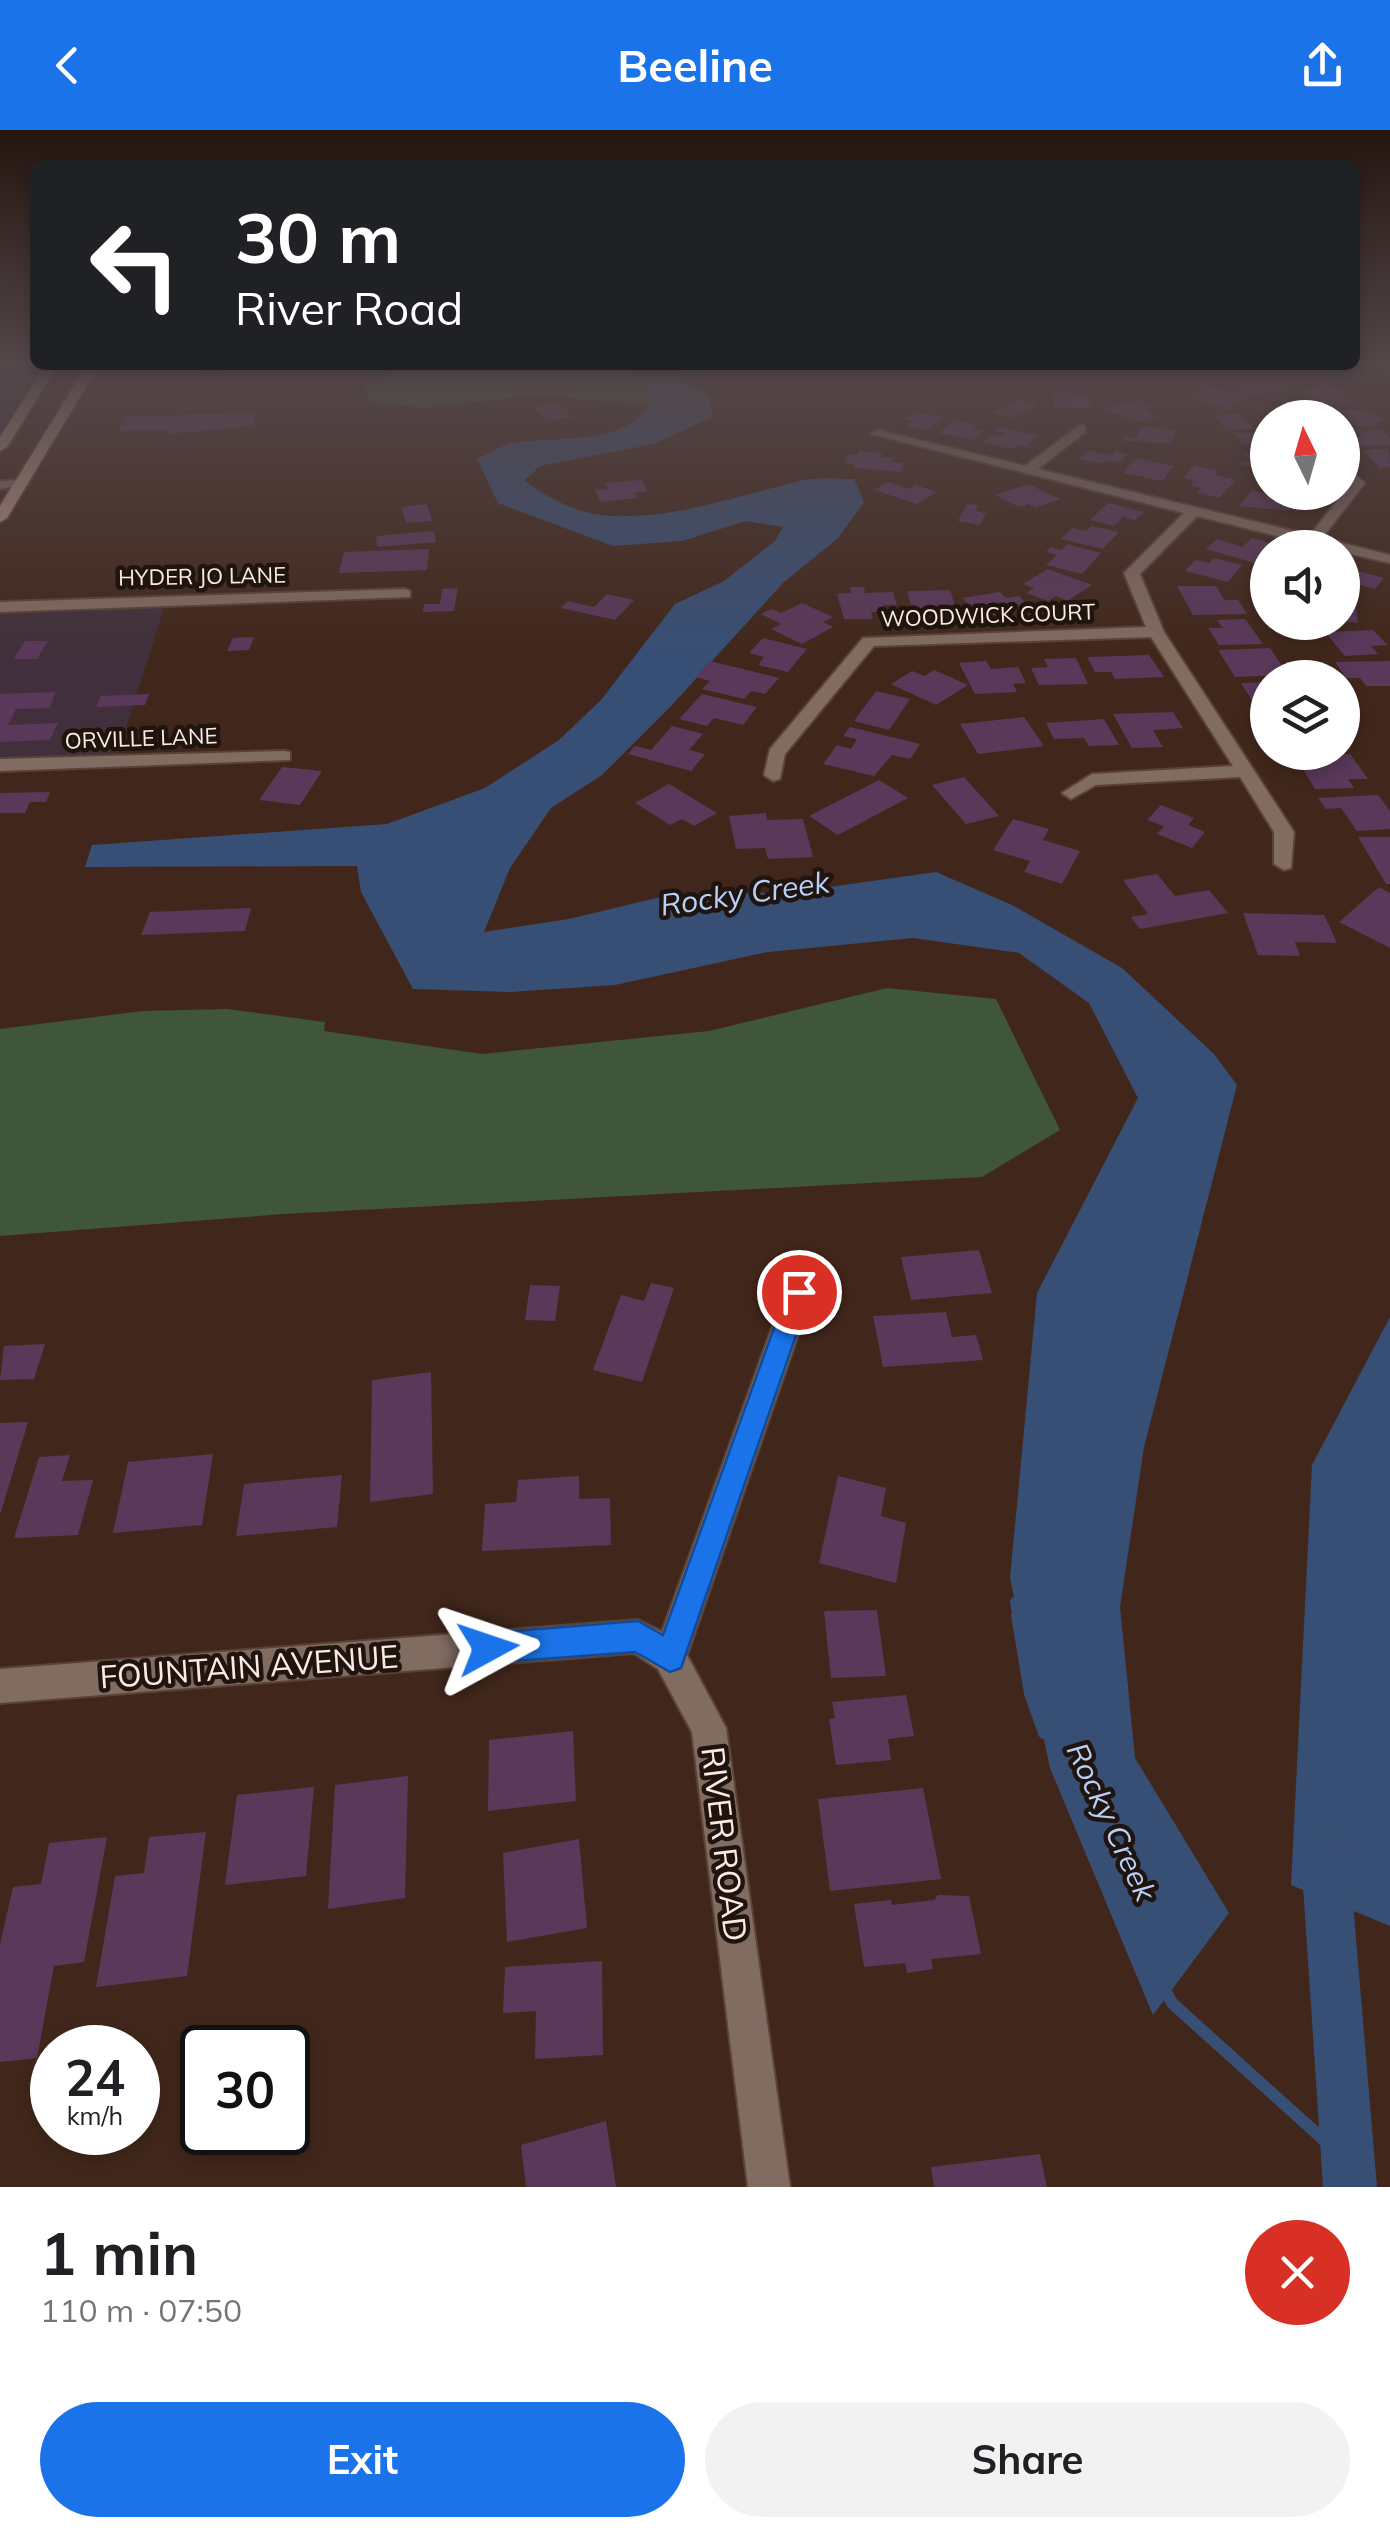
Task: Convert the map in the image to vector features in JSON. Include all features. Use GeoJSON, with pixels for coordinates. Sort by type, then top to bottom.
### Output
{"type":"FeatureCollection","features":[{"type":"Feature","properties":{"kind":"main road"},"geometry":{"type":"LineString","coordinates":[[0,518],[22,484],[30,460]]}},
{"type":"Feature","properties":{"kind":"street"},"geometry":{"type":"LineString","coordinates":[[991,460],[1275,530]]}},
{"type":"Feature","properties":{"kind":"street"},"geometry":{"type":"LineString","coordinates":[[1030,469],[1041,460]]}},
{"type":"Feature","properties":{"kind":"street"},"geometry":{"type":"LineString","coordinates":[[0,485],[22,484]]}},
{"type":"Feature","properties":{"kind":"street"},"geometry":{"type":"LineString","coordinates":[[1321,530],[1337,510]]}},
{"type":"Feature","properties":{"kind":"street"},"geometry":{"type":"LineString","coordinates":[[1194,511],[1132,573],[1156,632],[1284,832],[1284,864]]}},
{"type":"Feature","properties":{"kind":"street"},"geometry":{"type":"LineString","coordinates":[[1360,551],[1390,559]]}},
{"type":"Feature","properties":{"kind":"street","name":"HYDER JO LANE"},"geometry":{"type":"LineString","coordinates":[[0,607],[405,594]]}},
{"type":"Feature","properties":{"kind":"street","name":"WOODWICK COURT"},"geometry":{"type":"LineString","coordinates":[[773,774],[776,753],[869,641],[1156,632]]}},
{"type":"Feature","properties":{"kind":"street","name":"ORVILLE LANE"},"geometry":{"type":"LineString","coordinates":[[0,765],[284,756]]}},
{"type":"Feature","properties":{"kind":"street"},"geometry":{"type":"LineString","coordinates":[[1071,794],[1092,780],[1248,772]]}},
{"type":"Feature","properties":{"kind":"street"},"geometry":{"type":"LineString","coordinates":[[670,1657],[799,1292]]}},
{"type":"Feature","properties":{"kind":"street","name":"FOUNTAIN AVENUE"},"geometry":{"type":"LineString","coordinates":[[0,1686],[638,1636],[670,1657]]}},
{"type":"Feature","properties":{"kind":"street","name":"RIVER ROAD"},"geometry":{"type":"LineString","coordinates":[[670,1657],[709,1728],[769,2187]]}},
{"type":"Feature","properties":{"kind":"shaded area"},"geometry":{"type":"Polygon","coordinates":[[[165,605],[118,754],[0,758],[0,612],[165,605]]]}},
{"type":"Feature","properties":{"kind":"green space"},"geometry":{"type":"Polygon","coordinates":[[[887,988],[996,999],[1060,1130],[982,1177],[284,1214],[0,1236],[0,1029],[142,1011],[227,1009],[325,1022],[324,1031],[482,1054],[709,1031],[887,988]]]}},
{"type":"Feature","properties":{"kind":"water"},"geometry":{"type":"Polygon","coordinates":[[[477,460],[571,460],[540,466],[524,481],[570,507],[601,515],[676,511],[820,479],[854,479],[864,502],[838,538],[783,583],[602,775],[551,808],[510,868],[484,932],[569,919],[665,896],[794,892],[936,872],[1014,906],[1122,968],[1214,1054],[1237,1085],[1144,1447],[1120,1607],[1135,1758],[1229,1913],[1153,2015],[1050,1768],[1010,1578],[1037,1293],[1138,1098],[1089,1003],[1019,953],[913,938],[768,952],[615,985],[510,992],[413,989],[361,892],[357,866],[85,867],[92,845],[387,824],[485,788],[559,740],[601,700],[675,604],[724,581],[775,541],[783,527],[746,521],[682,541],[613,546],[498,503],[477,460]]]}},
{"type":"Feature","properties":{"kind":"water"},"geometry":{"type":"Polygon","coordinates":[[[1390,1317],[1390,1926],[1291,1885],[1312,1465],[1390,1317]]]}},
{"type":"Feature","properties":{"kind":"building"},"geometry":{"type":"Polygon","coordinates":[[[892,460],[903,463],[901,472],[854,468],[855,464],[844,463],[892,460]]]}},
{"type":"Feature","properties":{"kind":"building"},"geometry":{"type":"Polygon","coordinates":[[[1084,460],[1123,460],[1120,463],[1107,460],[1103,464],[1084,460]]]}},
{"type":"Feature","properties":{"kind":"building"},"geometry":{"type":"Polygon","coordinates":[[[1134,460],[1174,466],[1162,481],[1123,473],[1134,460]]]}},
{"type":"Feature","properties":{"kind":"building"},"geometry":{"type":"Polygon","coordinates":[[[1372,460],[1390,460],[1390,467],[1380,468],[1372,460]]]}},
{"type":"Feature","properties":{"kind":"building"},"geometry":{"type":"Polygon","coordinates":[[[1195,465],[1236,480],[1219,498],[1197,492],[1201,488],[1183,478],[1195,465]]]}},
{"type":"Feature","properties":{"kind":"building"},"geometry":{"type":"Polygon","coordinates":[[[642,480],[647,491],[635,492],[637,498],[600,502],[595,490],[608,489],[605,483],[642,480]]]}},
{"type":"Feature","properties":{"kind":"building"},"geometry":{"type":"Polygon","coordinates":[[[888,482],[937,492],[917,504],[874,490],[888,482]]]}},
{"type":"Feature","properties":{"kind":"building"},"geometry":{"type":"Polygon","coordinates":[[[1028,484],[1060,499],[1036,508],[1028,504],[1019,507],[995,495],[1028,484]]]}},
{"type":"Feature","properties":{"kind":"building"},"geometry":{"type":"Polygon","coordinates":[[[1250,492],[1250,507],[1239,506],[1250,492]]]}},
{"type":"Feature","properties":{"kind":"building"},"geometry":{"type":"Polygon","coordinates":[[[1108,503],[1144,512],[1135,520],[1123,517],[1114,526],[1090,520],[1108,503]]]}},
{"type":"Feature","properties":{"kind":"building"},"geometry":{"type":"Polygon","coordinates":[[[427,504],[432,521],[406,523],[402,507],[427,504]]]}},
{"type":"Feature","properties":{"kind":"building"},"geometry":{"type":"Polygon","coordinates":[[[967,504],[978,505],[975,511],[986,513],[980,525],[958,521],[967,504]]]}},
{"type":"Feature","properties":{"kind":"building"},"geometry":{"type":"Polygon","coordinates":[[[1091,526],[1119,532],[1103,549],[1061,539],[1072,528],[1086,531],[1091,526]]]}},
{"type":"Feature","properties":{"kind":"building"},"geometry":{"type":"Polygon","coordinates":[[[434,531],[436,542],[377,547],[376,536],[434,531]]]}},
{"type":"Feature","properties":{"kind":"building"},"geometry":{"type":"Polygon","coordinates":[[[1217,539],[1242,547],[1250,540],[1250,562],[1206,549],[1217,539]]]}},
{"type":"Feature","properties":{"kind":"building"},"geometry":{"type":"Polygon","coordinates":[[[1067,544],[1101,553],[1082,574],[1046,565],[1057,555],[1046,552],[1051,547],[1062,550],[1067,544]]]}},
{"type":"Feature","properties":{"kind":"building"},"geometry":{"type":"Polygon","coordinates":[[[429,549],[427,570],[339,573],[344,552],[429,549]]]}},
{"type":"Feature","properties":{"kind":"building"},"geometry":{"type":"Polygon","coordinates":[[[1214,558],[1242,565],[1228,582],[1185,571],[1195,560],[1209,563],[1214,558]]]}},
{"type":"Feature","properties":{"kind":"building"},"geometry":{"type":"Polygon","coordinates":[[[1048,569],[1092,585],[1067,601],[1056,596],[1048,601],[1026,593],[1034,588],[1023,584],[1048,569]]]}},
{"type":"Feature","properties":{"kind":"building"},"geometry":{"type":"Polygon","coordinates":[[[1360,572],[1384,578],[1375,589],[1360,585],[1360,572]]]}},
{"type":"Feature","properties":{"kind":"building"},"geometry":{"type":"Polygon","coordinates":[[[1177,586],[1216,586],[1224,600],[1238,600],[1247,614],[1193,615],[1177,586]]]}},
{"type":"Feature","properties":{"kind":"building"},"geometry":{"type":"Polygon","coordinates":[[[850,587],[864,587],[865,593],[893,592],[897,605],[883,605],[885,612],[871,612],[873,619],[844,619],[837,594],[851,593],[850,587]]]}},
{"type":"Feature","properties":{"kind":"building"},"geometry":{"type":"Polygon","coordinates":[[[458,588],[454,611],[423,612],[424,604],[440,604],[442,589],[458,588]]]}},
{"type":"Feature","properties":{"kind":"building"},"geometry":{"type":"Polygon","coordinates":[[[950,590],[956,608],[942,608],[944,615],[914,615],[907,591],[950,590]]]}},
{"type":"Feature","properties":{"kind":"building"},"geometry":{"type":"Polygon","coordinates":[[[1000,592],[1006,598],[1019,596],[1031,609],[981,617],[962,598],[1000,592]]]}},
{"type":"Feature","properties":{"kind":"building"},"geometry":{"type":"Polygon","coordinates":[[[607,594],[634,600],[615,620],[561,608],[568,601],[594,607],[607,594]]]}},
{"type":"Feature","properties":{"kind":"building"},"geometry":{"type":"Polygon","coordinates":[[[802,603],[833,617],[823,622],[833,627],[802,644],[771,629],[781,624],[761,614],[771,609],[781,613],[802,603]]]}},
{"type":"Feature","properties":{"kind":"building"},"geometry":{"type":"Polygon","coordinates":[[[1245,619],[1250,626],[1250,640],[1263,644],[1219,645],[1208,628],[1223,628],[1217,620],[1245,619]]]}},
{"type":"Feature","properties":{"kind":"building"},"geometry":{"type":"Polygon","coordinates":[[[1373,630],[1388,645],[1371,646],[1378,654],[1345,656],[1332,640],[1360,640],[1360,631],[1373,630]]]}},
{"type":"Feature","properties":{"kind":"building"},"geometry":{"type":"Polygon","coordinates":[[[254,637],[249,650],[227,651],[233,638],[254,637]]]}},
{"type":"Feature","properties":{"kind":"building"},"geometry":{"type":"Polygon","coordinates":[[[763,638],[807,649],[788,672],[758,665],[764,657],[749,653],[763,638]]]}},
{"type":"Feature","properties":{"kind":"building"},"geometry":{"type":"Polygon","coordinates":[[[25,641],[48,641],[37,659],[13,659],[25,641]]]}},
{"type":"Feature","properties":{"kind":"building"},"geometry":{"type":"Polygon","coordinates":[[[1270,648],[1278,660],[1250,660],[1250,676],[1235,677],[1218,650],[1270,648]]]}},
{"type":"Feature","properties":{"kind":"building"},"geometry":{"type":"Polygon","coordinates":[[[1149,655],[1164,677],[1115,679],[1111,672],[1095,672],[1087,657],[1149,655]]]}},
{"type":"Feature","properties":{"kind":"building"},"geometry":{"type":"Polygon","coordinates":[[[1076,658],[1088,684],[1039,685],[1031,668],[1048,667],[1044,659],[1076,658]]]}},
{"type":"Feature","properties":{"kind":"building"},"geometry":{"type":"Polygon","coordinates":[[[710,661],[779,678],[765,694],[751,691],[744,699],[702,689],[710,681],[696,677],[710,661]]]}},
{"type":"Feature","properties":{"kind":"building"},"geometry":{"type":"Polygon","coordinates":[[[986,661],[991,669],[1018,667],[1026,683],[1013,684],[1017,692],[975,694],[959,663],[986,661]]]}},
{"type":"Feature","properties":{"kind":"building"},"geometry":{"type":"Polygon","coordinates":[[[1390,661],[1390,686],[1366,686],[1360,678],[1360,662],[1390,661]]]}},
{"type":"Feature","properties":{"kind":"building"},"geometry":{"type":"Polygon","coordinates":[[[934,670],[968,685],[936,705],[891,684],[912,671],[924,676],[934,670]]]}},
{"type":"Feature","properties":{"kind":"building"},"geometry":{"type":"Polygon","coordinates":[[[1241,683],[1250,683],[1250,697],[1241,683]]]}},
{"type":"Feature","properties":{"kind":"building"},"geometry":{"type":"Polygon","coordinates":[[[876,691],[910,699],[889,730],[854,721],[876,691]]]}},
{"type":"Feature","properties":{"kind":"building"},"geometry":{"type":"Polygon","coordinates":[[[56,692],[49,708],[16,709],[8,725],[58,723],[50,740],[0,742],[0,694],[56,692]]]}},
{"type":"Feature","properties":{"kind":"building"},"geometry":{"type":"Polygon","coordinates":[[[149,694],[145,705],[96,707],[101,696],[149,694]]]}},
{"type":"Feature","properties":{"kind":"building"},"geometry":{"type":"Polygon","coordinates":[[[702,694],[757,707],[743,725],[714,718],[707,726],[679,719],[702,694]]]}},
{"type":"Feature","properties":{"kind":"building"},"geometry":{"type":"Polygon","coordinates":[[[1173,712],[1183,728],[1153,730],[1163,747],[1132,748],[1113,714],[1173,712]]]}},
{"type":"Feature","properties":{"kind":"building"},"geometry":{"type":"Polygon","coordinates":[[[1024,717],[1044,746],[978,754],[960,724],[1024,717]]]}},
{"type":"Feature","properties":{"kind":"building"},"geometry":{"type":"Polygon","coordinates":[[[1104,719],[1119,745],[1089,746],[1084,738],[1054,739],[1046,723],[1104,719]]]}},
{"type":"Feature","properties":{"kind":"building"},"geometry":{"type":"Polygon","coordinates":[[[672,726],[703,734],[689,750],[705,754],[691,771],[628,754],[635,746],[651,750],[672,726]]]}},
{"type":"Feature","properties":{"kind":"building"},"geometry":{"type":"Polygon","coordinates":[[[850,727],[920,744],[910,759],[892,755],[874,776],[823,764],[837,745],[851,749],[857,739],[843,736],[850,727]]]}},
{"type":"Feature","properties":{"kind":"building"},"geometry":{"type":"Polygon","coordinates":[[[282,767],[322,771],[300,805],[259,800],[282,767]]]}},
{"type":"Feature","properties":{"kind":"building"},"geometry":{"type":"Polygon","coordinates":[[[1360,768],[1368,779],[1348,779],[1354,788],[1315,789],[1303,770],[1360,768]]]}},
{"type":"Feature","properties":{"kind":"building"},"geometry":{"type":"Polygon","coordinates":[[[964,777],[999,816],[966,824],[932,785],[964,777]]]}},
{"type":"Feature","properties":{"kind":"building"},"geometry":{"type":"Polygon","coordinates":[[[879,780],[908,798],[838,835],[809,816],[879,780]]]}},
{"type":"Feature","properties":{"kind":"building"},"geometry":{"type":"Polygon","coordinates":[[[669,784],[717,813],[694,826],[682,819],[670,825],[635,803],[669,784]]]}},
{"type":"Feature","properties":{"kind":"building"},"geometry":{"type":"Polygon","coordinates":[[[50,792],[46,802],[30,802],[25,813],[0,813],[0,793],[50,792]]]}},
{"type":"Feature","properties":{"kind":"building"},"geometry":{"type":"Polygon","coordinates":[[[1378,795],[1390,811],[1390,829],[1357,831],[1341,808],[1326,809],[1318,798],[1378,795]]]}},
{"type":"Feature","properties":{"kind":"building"},"geometry":{"type":"Polygon","coordinates":[[[1161,805],[1194,818],[1188,825],[1205,832],[1192,848],[1157,834],[1164,826],[1147,820],[1161,805]]]}},
{"type":"Feature","properties":{"kind":"building"},"geometry":{"type":"Polygon","coordinates":[[[766,813],[767,820],[803,819],[813,857],[768,859],[765,848],[736,849],[729,816],[766,813]]]}},
{"type":"Feature","properties":{"kind":"building"},"geometry":{"type":"Polygon","coordinates":[[[1013,819],[1049,829],[1043,840],[1080,851],[1062,884],[1024,872],[1030,861],[993,850],[1013,819]]]}},
{"type":"Feature","properties":{"kind":"building"},"geometry":{"type":"Polygon","coordinates":[[[1358,837],[1390,837],[1390,884],[1386,884],[1358,837]]]}},
{"type":"Feature","properties":{"kind":"building"},"geometry":{"type":"Polygon","coordinates":[[[1157,874],[1175,896],[1209,890],[1228,913],[1140,929],[1131,917],[1148,914],[1123,880],[1157,874]]]}},
{"type":"Feature","properties":{"kind":"building"},"geometry":{"type":"Polygon","coordinates":[[[1379,887],[1390,893],[1390,948],[1339,922],[1379,887]]]}},
{"type":"Feature","properties":{"kind":"building"},"geometry":{"type":"Polygon","coordinates":[[[251,908],[245,931],[141,935],[150,912],[251,908]]]}},
{"type":"Feature","properties":{"kind":"building"},"geometry":{"type":"Polygon","coordinates":[[[1243,913],[1324,915],[1337,943],[1295,942],[1300,956],[1258,955],[1243,913]]]}},
{"type":"Feature","properties":{"kind":"building"},"geometry":{"type":"Polygon","coordinates":[[[979,1250],[992,1293],[911,1300],[901,1257],[979,1250]]]}},
{"type":"Feature","properties":{"kind":"building"},"geometry":{"type":"Polygon","coordinates":[[[651,1283],[674,1288],[642,1382],[593,1370],[621,1295],[644,1301],[651,1283]]]}},
{"type":"Feature","properties":{"kind":"building"},"geometry":{"type":"Polygon","coordinates":[[[530,1285],[560,1286],[555,1321],[525,1320],[530,1285]]]}},
{"type":"Feature","properties":{"kind":"building"},"geometry":{"type":"Polygon","coordinates":[[[946,1312],[952,1337],[976,1335],[983,1360],[883,1367],[873,1316],[946,1312]]]}},
{"type":"Feature","properties":{"kind":"building"},"geometry":{"type":"Polygon","coordinates":[[[45,1344],[34,1379],[0,1380],[4,1346],[45,1344]]]}},
{"type":"Feature","properties":{"kind":"building"},"geometry":{"type":"Polygon","coordinates":[[[431,1372],[433,1494],[370,1502],[372,1380],[431,1372]]]}},
{"type":"Feature","properties":{"kind":"building"},"geometry":{"type":"Polygon","coordinates":[[[28,1422],[1,1512],[0,1512],[0,1423],[28,1422]]]}},
{"type":"Feature","properties":{"kind":"building"},"geometry":{"type":"Polygon","coordinates":[[[213,1454],[202,1525],[113,1533],[128,1462],[213,1454]]]}},
{"type":"Feature","properties":{"kind":"building"},"geometry":{"type":"Polygon","coordinates":[[[70,1455],[62,1481],[93,1480],[78,1535],[14,1538],[39,1457],[70,1455]]]}},
{"type":"Feature","properties":{"kind":"building"},"geometry":{"type":"Polygon","coordinates":[[[342,1475],[337,1527],[236,1536],[244,1484],[342,1475]]]}},
{"type":"Feature","properties":{"kind":"building"},"geometry":{"type":"Polygon","coordinates":[[[579,1476],[579,1499],[610,1498],[611,1545],[482,1551],[485,1504],[516,1502],[518,1480],[579,1476]]]}},
{"type":"Feature","properties":{"kind":"building"},"geometry":{"type":"Polygon","coordinates":[[[838,1476],[886,1488],[881,1516],[906,1523],[896,1583],[819,1563],[838,1476]]]}},
{"type":"Feature","properties":{"kind":"building"},"geometry":{"type":"Polygon","coordinates":[[[877,1610],[886,1676],[831,1678],[824,1611],[877,1610]]]}},
{"type":"Feature","properties":{"kind":"building"},"geometry":{"type":"Polygon","coordinates":[[[906,1695],[914,1736],[888,1739],[891,1760],[836,1765],[829,1719],[835,1718],[832,1702],[906,1695]]]}},
{"type":"Feature","properties":{"kind":"building"},"geometry":{"type":"Polygon","coordinates":[[[573,1731],[576,1801],[488,1811],[489,1740],[573,1731]]]}},
{"type":"Feature","properties":{"kind":"building"},"geometry":{"type":"Polygon","coordinates":[[[408,1776],[405,1898],[328,1909],[335,1785],[408,1776]]]}},
{"type":"Feature","properties":{"kind":"building"},"geometry":{"type":"Polygon","coordinates":[[[314,1787],[306,1876],[225,1885],[237,1795],[314,1787]]]}},
{"type":"Feature","properties":{"kind":"building"},"geometry":{"type":"Polygon","coordinates":[[[923,1788],[941,1879],[830,1891],[818,1799],[923,1788]]]}},
{"type":"Feature","properties":{"kind":"building"},"geometry":{"type":"Polygon","coordinates":[[[206,1832],[187,1976],[96,1987],[115,1876],[144,1873],[149,1837],[206,1832]]]}},
{"type":"Feature","properties":{"kind":"building"},"geometry":{"type":"Polygon","coordinates":[[[107,1837],[84,1962],[54,1966],[43,2025],[30,2025],[30,2059],[0,2062],[0,1944],[13,1887],[41,1884],[49,1843],[107,1837]]]}},
{"type":"Feature","properties":{"kind":"building"},"geometry":{"type":"Polygon","coordinates":[[[579,1839],[587,1928],[507,1942],[503,1853],[579,1839]]]}},
{"type":"Feature","properties":{"kind":"building"},"geometry":{"type":"Polygon","coordinates":[[[938,1895],[969,1896],[981,1954],[931,1959],[933,1969],[907,1973],[905,1963],[864,1967],[854,1904],[891,1900],[892,1905],[934,1900],[938,1895]]]}},
{"type":"Feature","properties":{"kind":"building"},"geometry":{"type":"Polygon","coordinates":[[[602,1961],[603,2055],[535,2059],[536,2011],[503,2013],[505,1967],[602,1961]]]}},
{"type":"Feature","properties":{"kind":"building"},"geometry":{"type":"Polygon","coordinates":[[[606,2121],[616,2187],[526,2187],[521,2145],[606,2121]]]}},
{"type":"Feature","properties":{"kind":"building"},"geometry":{"type":"Polygon","coordinates":[[[1040,2154],[1047,2187],[934,2187],[931,2167],[1040,2154]]]}},
{"type":"Feature","properties":{"kind":"waterway","name":"Rocky Creek"},"geometry":{"type":"LineString","coordinates":[[1015,1602],[1018,1618]]}},
{"type":"Feature","properties":{"kind":"waterway","name":"Rocky Creek"},"geometry":{"type":"LineString","coordinates":[[1017,1615],[1030,1693],[1044,1733]]}},
{"type":"Feature","properties":{"kind":"waterway"},"geometry":{"type":"LineString","coordinates":[[1325,1856],[1350,2187]]}},
{"type":"Feature","properties":{"kind":"waterway","name":"Rocky Creek"},"geometry":{"type":"LineString","coordinates":[[1163,1986],[1172,2003],[1346,2160]]}},
{"type":"Feature","properties":{"kind":"route"},"geometry":{"type":"LineString","coordinates":[[488,1648],[638,1636],[670,1657],[799,1292]]}}]}
